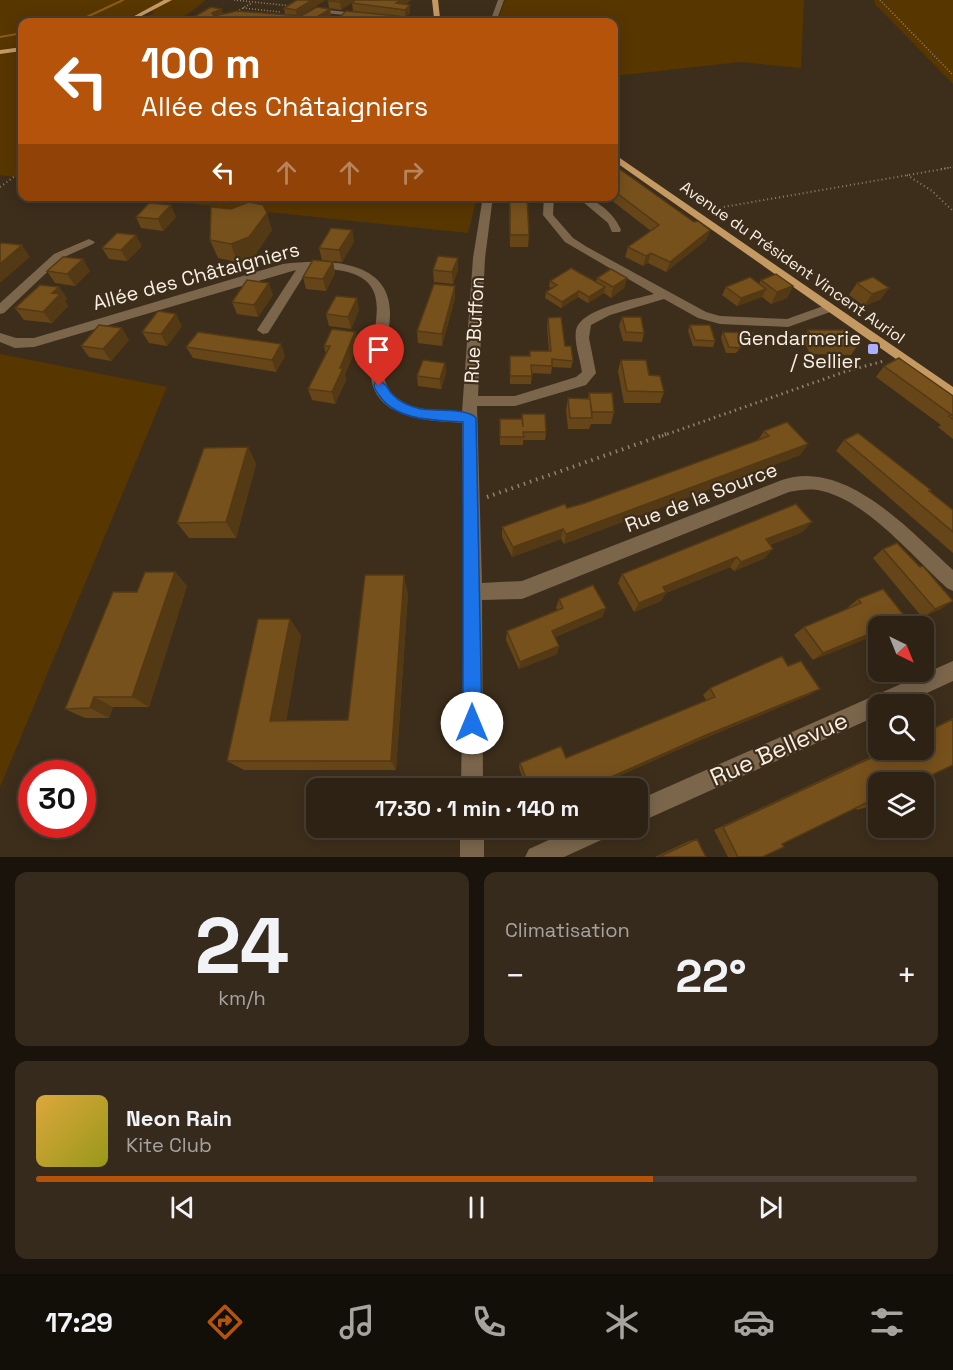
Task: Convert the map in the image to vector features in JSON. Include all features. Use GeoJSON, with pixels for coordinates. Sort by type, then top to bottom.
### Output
{"type":"FeatureCollection","features":[{"type":"Feature","properties":{"kind":"main road"},"geometry":{"type":"LineString","coordinates":[[134,18],[169,0]]}},
{"type":"Feature","properties":{"kind":"main road"},"geometry":{"type":"LineString","coordinates":[[435,0],[437,18]]}},
{"type":"Feature","properties":{"kind":"main road"},"geometry":{"type":"LineString","coordinates":[[0,52],[18,50]]}},
{"type":"Feature","properties":{"kind":"main road","name":"Avenue du Président Vincent Auriol"},"geometry":{"type":"LineString","coordinates":[[618,161],[953,394]]}},
{"type":"Feature","properties":{"kind":"street"},"geometry":{"type":"LineString","coordinates":[[494,18],[501,0]]}},
{"type":"Feature","properties":{"kind":"street"},"geometry":{"type":"LineString","coordinates":[[309,16],[327,5]]}},
{"type":"Feature","properties":{"kind":"street"},"geometry":{"type":"LineString","coordinates":[[319,10],[386,18]]}},
{"type":"Feature","properties":{"kind":"street","name":"Rue Buffon"},"geometry":{"type":"LineString","coordinates":[[472,778],[473,592],[470,409],[478,268],[488,201]]}},
{"type":"Feature","properties":{"kind":"street"},"geometry":{"type":"LineString","coordinates":[[549,201],[548,215],[569,240],[702,315],[720,320],[768,324],[788,323],[829,308]]}},
{"type":"Feature","properties":{"kind":"street"},"geometry":{"type":"LineString","coordinates":[[587,201],[613,222],[616,230]]}},
{"type":"Feature","properties":{"kind":"street"},"geometry":{"type":"LineString","coordinates":[[0,310],[58,256],[89,242]]}},
{"type":"Feature","properties":{"kind":"street"},"geometry":{"type":"LineString","coordinates":[[263,330],[305,265]]}},
{"type":"Feature","properties":{"kind":"street","name":"Allée des Châtaigniers"},"geometry":{"type":"LineString","coordinates":[[0,337],[15,343],[34,342],[283,268],[305,265],[335,266],[354,270],[371,279],[380,292],[384,304],[376,366],[379,386],[389,399],[402,407],[422,414],[515,401],[580,381],[589,373],[582,330],[585,322],[597,315],[663,295]]}},
{"type":"Feature","properties":{"kind":"street","name":"Rue de la Source"},"geometry":{"type":"LineString","coordinates":[[473,592],[522,590],[788,485],[810,483],[828,485],[869,508],[953,582]]}},
{"type":"Feature","properties":{"kind":"street","name":"Rue Bellevue"},"geometry":{"type":"LineString","coordinates":[[648,808],[953,671]]}},
{"type":"Feature","properties":{"kind":"street"},"geometry":{"type":"LineString","coordinates":[[472,838],[472,857]]}},
{"type":"Feature","properties":{"kind":"street"},"geometry":{"type":"LineString","coordinates":[[537,857],[580,838]]}},
{"type":"Feature","properties":{"kind":"path"},"geometry":{"type":"LineString","coordinates":[[236,0],[319,10]]}},
{"type":"Feature","properties":{"kind":"path"},"geometry":{"type":"LineString","coordinates":[[880,0],[953,75]]}},
{"type":"Feature","properties":{"kind":"path"},"geometry":{"type":"LineString","coordinates":[[232,16],[253,2]]}},
{"type":"Feature","properties":{"kind":"path"},"geometry":{"type":"LineString","coordinates":[[256,13],[272,4]]}},
{"type":"Feature","properties":{"kind":"path"},"geometry":{"type":"LineString","coordinates":[[243,8],[280,12]]}},
{"type":"Feature","properties":{"kind":"path"},"geometry":{"type":"LineString","coordinates":[[693,213],[953,167]]}},
{"type":"Feature","properties":{"kind":"path"},"geometry":{"type":"LineString","coordinates":[[0,187],[18,174]]}},
{"type":"Feature","properties":{"kind":"path"},"geometry":{"type":"LineString","coordinates":[[907,175],[932,191],[953,211]]}},
{"type":"Feature","properties":{"kind":"path"},"geometry":{"type":"LineString","coordinates":[[471,503],[847,371],[899,357]]}},
{"type":"Feature","properties":{"kind":"shaded area"},"geometry":{"type":"Polygon","coordinates":[[[0,0],[205,0],[181,18],[143,18],[154,13],[148,9],[127,18],[18,18],[18,47],[0,50],[0,0]]]}},
{"type":"Feature","properties":{"kind":"shaded area"},"geometry":{"type":"Polygon","coordinates":[[[505,0],[804,0],[801,68],[740,62],[618,76],[618,18],[498,18],[505,0]]]}},
{"type":"Feature","properties":{"kind":"shaded area"},"geometry":{"type":"Polygon","coordinates":[[[874,0],[953,0],[953,84],[875,4],[874,0]]]}},
{"type":"Feature","properties":{"kind":"shaded area"},"geometry":{"type":"Polygon","coordinates":[[[18,52],[18,177],[0,175],[0,54],[18,52]]]}},
{"type":"Feature","properties":{"kind":"shaded area"},"geometry":{"type":"Polygon","coordinates":[[[164,201],[476,201],[468,233],[164,201]]]}},
{"type":"Feature","properties":{"kind":"shaded area"},"geometry":{"type":"Polygon","coordinates":[[[0,354],[167,387],[0,787],[0,354]]]}},
{"type":"Feature","properties":{"kind":"building"},"geometry":{"type":"Polygon","coordinates":[[[297,0],[312,0],[296,10],[284,8],[297,0]]]}},
{"type":"Feature","properties":{"kind":"building"},"geometry":{"type":"Polygon","coordinates":[[[355,0],[401,0],[396,3],[410,5],[405,10],[352,3],[355,0]]]}},
{"type":"Feature","properties":{"kind":"building"},"geometry":{"type":"Polygon","coordinates":[[[211,7],[221,9],[212,13],[214,16],[237,11],[301,16],[317,7],[330,9],[315,18],[192,18],[211,7]]]}},
{"type":"Feature","properties":{"kind":"building"},"geometry":{"type":"Polygon","coordinates":[[[346,11],[398,16],[395,18],[339,18],[346,11]]]}},
{"type":"Feature","properties":{"kind":"building"},"geometry":{"type":"Polygon","coordinates":[[[618,168],[694,222],[698,221],[710,230],[670,262],[651,253],[646,256],[628,247],[659,225],[618,194],[618,168]]]}},
{"type":"Feature","properties":{"kind":"building"},"geometry":{"type":"Polygon","coordinates":[[[510,201],[527,201],[529,235],[510,235],[510,201]]]}},
{"type":"Feature","properties":{"kind":"building"},"geometry":{"type":"Polygon","coordinates":[[[249,202],[263,205],[267,213],[249,237],[231,244],[210,240],[211,207],[231,209],[249,202]]]}},
{"type":"Feature","properties":{"kind":"building"},"geometry":{"type":"Polygon","coordinates":[[[149,203],[171,205],[158,219],[136,217],[149,203]]]}},
{"type":"Feature","properties":{"kind":"building"},"geometry":{"type":"Polygon","coordinates":[[[331,228],[352,230],[339,250],[319,248],[331,228]]]}},
{"type":"Feature","properties":{"kind":"building"},"geometry":{"type":"Polygon","coordinates":[[[117,233],[136,235],[121,250],[102,248],[117,233]]]}},
{"type":"Feature","properties":{"kind":"building"},"geometry":{"type":"Polygon","coordinates":[[[0,244],[22,245],[0,264],[0,244]]]}},
{"type":"Feature","properties":{"kind":"building"},"geometry":{"type":"Polygon","coordinates":[[[438,256],[458,258],[452,272],[433,270],[438,256]]]}},
{"type":"Feature","properties":{"kind":"building"},"geometry":{"type":"Polygon","coordinates":[[[63,257],[83,259],[67,274],[47,271],[63,257]]]}},
{"type":"Feature","properties":{"kind":"building"},"geometry":{"type":"Polygon","coordinates":[[[313,260],[333,262],[323,279],[303,277],[313,260]]]}},
{"type":"Feature","properties":{"kind":"building"},"geometry":{"type":"Polygon","coordinates":[[[571,268],[605,287],[589,297],[579,291],[562,302],[546,292],[557,285],[550,281],[571,268]]]}},
{"type":"Feature","properties":{"kind":"building"},"geometry":{"type":"Polygon","coordinates":[[[611,269],[627,278],[613,287],[597,278],[611,269]]]}},
{"type":"Feature","properties":{"kind":"building"},"geometry":{"type":"Polygon","coordinates":[[[776,274],[793,286],[777,292],[761,280],[776,274]]]}},
{"type":"Feature","properties":{"kind":"building"},"geometry":{"type":"Polygon","coordinates":[[[750,277],[766,289],[741,298],[726,287],[750,277]]]}},
{"type":"Feature","properties":{"kind":"building"},"geometry":{"type":"Polygon","coordinates":[[[873,277],[889,288],[872,294],[857,283],[873,277]]]}},
{"type":"Feature","properties":{"kind":"building"},"geometry":{"type":"Polygon","coordinates":[[[247,280],[269,283],[254,305],[232,302],[247,280]]]}},
{"type":"Feature","properties":{"kind":"building"},"geometry":{"type":"Polygon","coordinates":[[[434,284],[455,286],[442,334],[417,331],[434,284]]]}},
{"type":"Feature","properties":{"kind":"building"},"geometry":{"type":"Polygon","coordinates":[[[40,285],[59,287],[52,293],[60,294],[43,312],[15,308],[40,285]]]}},
{"type":"Feature","properties":{"kind":"building"},"geometry":{"type":"Polygon","coordinates":[[[336,296],[357,298],[348,317],[326,314],[336,296]]]}},
{"type":"Feature","properties":{"kind":"building"},"geometry":{"type":"Polygon","coordinates":[[[158,311],[176,314],[161,334],[142,332],[158,311]]]}},
{"type":"Feature","properties":{"kind":"building"},"geometry":{"type":"Polygon","coordinates":[[[561,317],[565,346],[571,346],[573,361],[552,359],[552,366],[531,365],[532,376],[510,376],[510,356],[530,356],[530,351],[551,351],[548,318],[561,317]]]}},
{"type":"Feature","properties":{"kind":"building"},"geometry":{"type":"Polygon","coordinates":[[[622,317],[641,317],[644,333],[626,332],[622,317]]]}},
{"type":"Feature","properties":{"kind":"building"},"geometry":{"type":"Polygon","coordinates":[[[99,325],[122,328],[103,349],[81,346],[99,325]]]}},
{"type":"Feature","properties":{"kind":"building"},"geometry":{"type":"Polygon","coordinates":[[[690,325],[710,325],[715,341],[695,340],[690,325]]]}},
{"type":"Feature","properties":{"kind":"building"},"geometry":{"type":"Polygon","coordinates":[[[332,329],[355,332],[340,368],[343,368],[332,392],[308,389],[330,346],[324,346],[332,329]]]}},
{"type":"Feature","properties":{"kind":"building"},"geometry":{"type":"Polygon","coordinates":[[[808,330],[848,330],[857,346],[815,345],[808,330]]]}},
{"type":"Feature","properties":{"kind":"building"},"geometry":{"type":"Polygon","coordinates":[[[198,332],[281,344],[272,360],[186,347],[198,332]]]}},
{"type":"Feature","properties":{"kind":"building"},"geometry":{"type":"Polygon","coordinates":[[[723,332],[753,333],[739,348],[729,347],[723,332]]]}},
{"type":"Feature","properties":{"kind":"building"},"geometry":{"type":"Polygon","coordinates":[[[899,358],[953,396],[953,419],[949,416],[952,415],[884,366],[899,358]]]}},
{"type":"Feature","properties":{"kind":"building"},"geometry":{"type":"Polygon","coordinates":[[[423,360],[445,363],[440,379],[417,376],[423,360]]]}},
{"type":"Feature","properties":{"kind":"building"},"geometry":{"type":"Polygon","coordinates":[[[621,360],[646,360],[649,375],[660,376],[664,392],[627,391],[621,360]]]}},
{"type":"Feature","properties":{"kind":"building"},"geometry":{"type":"Polygon","coordinates":[[[589,393],[612,393],[614,412],[592,412],[589,393]]]}},
{"type":"Feature","properties":{"kind":"building"},"geometry":{"type":"Polygon","coordinates":[[[568,398],[590,399],[592,418],[570,418],[568,398]]]}},
{"type":"Feature","properties":{"kind":"building"},"geometry":{"type":"Polygon","coordinates":[[[522,414],[545,414],[546,432],[523,432],[524,437],[500,437],[500,419],[522,419],[523,427],[522,414]]]}},
{"type":"Feature","properties":{"kind":"building"},"geometry":{"type":"Polygon","coordinates":[[[787,422],[808,444],[566,534],[563,529],[513,547],[502,527],[565,504],[567,508],[585,503],[769,436],[764,431],[787,422]]]}},
{"type":"Feature","properties":{"kind":"building"},"geometry":{"type":"Polygon","coordinates":[[[858,433],[953,510],[953,532],[844,440],[858,433]]]}},
{"type":"Feature","properties":{"kind":"building"},"geometry":{"type":"Polygon","coordinates":[[[248,447],[226,522],[177,523],[204,448],[248,447]]]}},
{"type":"Feature","properties":{"kind":"building"},"geometry":{"type":"Polygon","coordinates":[[[796,504],[812,522],[766,539],[773,549],[741,562],[737,557],[663,587],[666,592],[639,603],[622,574],[796,504]]]}},
{"type":"Feature","properties":{"kind":"building"},"geometry":{"type":"Polygon","coordinates":[[[897,543],[920,567],[923,566],[953,601],[935,609],[883,549],[897,543]]]}},
{"type":"Feature","properties":{"kind":"building"},"geometry":{"type":"Polygon","coordinates":[[[145,572],[175,572],[132,697],[94,697],[90,708],[65,709],[113,592],[137,592],[145,572]]]}},
{"type":"Feature","properties":{"kind":"building"},"geometry":{"type":"Polygon","coordinates":[[[365,575],[404,575],[391,761],[227,761],[258,619],[290,619],[270,721],[348,720],[365,575]]]}},
{"type":"Feature","properties":{"kind":"building"},"geometry":{"type":"Polygon","coordinates":[[[593,585],[606,608],[552,631],[559,646],[520,662],[507,631],[563,608],[559,599],[593,585]]]}},
{"type":"Feature","properties":{"kind":"building"},"geometry":{"type":"Polygon","coordinates":[[[883,589],[905,616],[868,616],[868,635],[823,653],[804,627],[861,603],[858,599],[883,589]]]}},
{"type":"Feature","properties":{"kind":"building"},"geometry":{"type":"Polygon","coordinates":[[[782,656],[788,666],[801,661],[820,689],[706,735],[609,778],[526,778],[520,763],[561,746],[566,758],[715,697],[710,688],[782,656]]]}},
{"type":"Feature","properties":{"kind":"building"},"geometry":{"type":"Polygon","coordinates":[[[953,719],[953,765],[934,774],[934,772],[868,772],[868,802],[782,844],[784,847],[762,857],[738,857],[723,827],[868,759],[934,760],[934,728],[953,719]]]}},
{"type":"Feature","properties":{"kind":"building"},"geometry":{"type":"Polygon","coordinates":[[[697,839],[706,857],[659,857],[697,839]]]}},
{"type":"Feature","properties":{"kind":"waterway"},"geometry":{"type":"LineString","coordinates":[[85,18],[123,0]]}},
{"type":"Feature","properties":{"kind":"waterway"},"geometry":{"type":"LineString","coordinates":[[0,37],[18,34]]}},
{"type":"Feature","properties":{"kind":"place","name":"Gendarmerie / Sellier"},"geometry":{"type":"Point","coordinates":[873,349]}},
{"type":"Feature","properties":{"kind":"route"},"geometry":{"type":"LineString","coordinates":[[379,386],[389,399],[402,407],[422,414],[469,418],[473,592],[472,723]]}}]}
